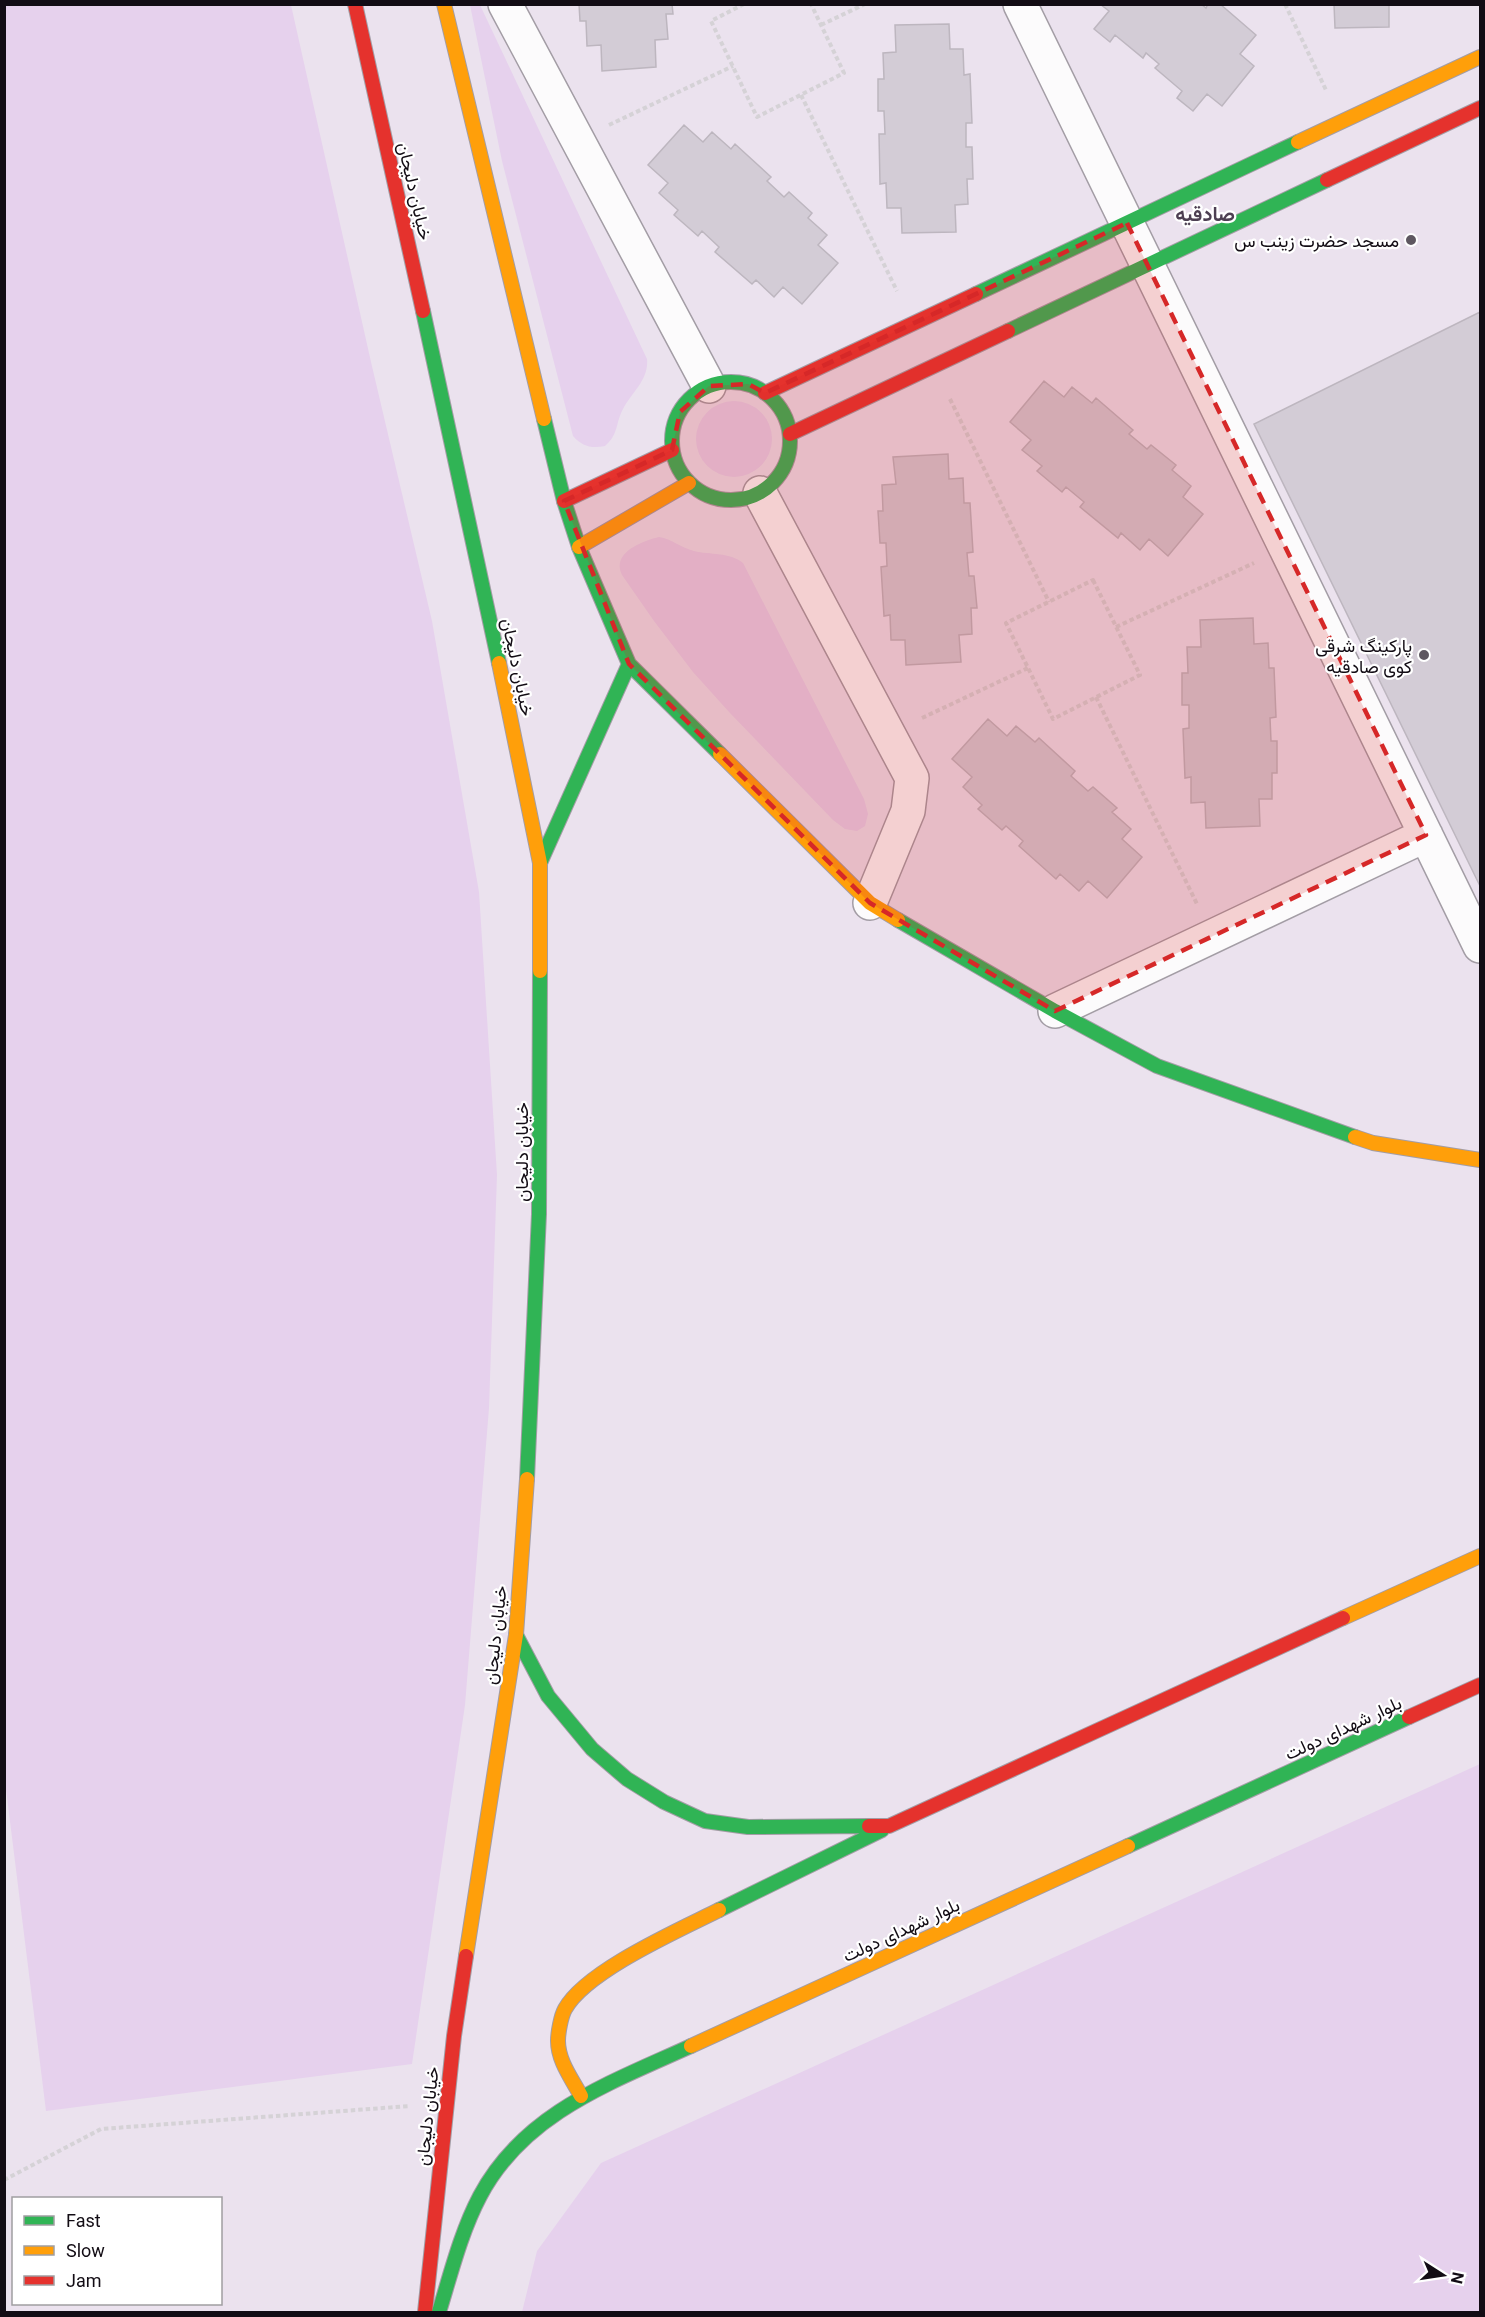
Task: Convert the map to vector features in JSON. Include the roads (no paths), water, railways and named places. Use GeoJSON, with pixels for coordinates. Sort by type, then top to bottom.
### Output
{"type":"FeatureCollection","features":[{"type":"Feature","properties":{"kind":"main road","name":"خیابان دلیجان"},"geometry":{"type":"LineString","coordinates":[[355,4],[463,489],[540,863],[538,1214],[528,1463],[516,1635],[454,2036],[425,2313]]}},
{"type":"Feature","properties":{"kind":"main road"},"geometry":{"type":"LineString","coordinates":[[444,4],[564,501],[579,546],[629,664],[870,903],[1055,1011],[1157,1066],[1374,1143],[1480,1160]]}},
{"type":"Feature","properties":{"kind":"main road"},"geometry":{"type":"LineString","coordinates":[[765,393],[1480,57]]}},
{"type":"Feature","properties":{"kind":"main road"},"geometry":{"type":"LineString","coordinates":[[790,434],[1480,108]]}},
{"type":"Feature","properties":{"kind":"main road"},"geometry":{"type":"LineString","coordinates":[[728,382],[748,384],[765,393],[782,411],[790,434],[789,452],[784,468],[774,483],[760,493],[742,500],[723,500],[705,495],[689,483],[678,468],[672,450],[673,430],[680,412],[692,397],[709,386],[728,382]]}},
{"type":"Feature","properties":{"kind":"main road"},"geometry":{"type":"LineString","coordinates":[[564,501],[672,450]]}},
{"type":"Feature","properties":{"kind":"main road"},"geometry":{"type":"LineString","coordinates":[[579,546],[689,483]]}},
{"type":"Feature","properties":{"kind":"main road"},"geometry":{"type":"LineString","coordinates":[[540,863],[629,664]]}},
{"type":"Feature","properties":{"kind":"main road"},"geometry":{"type":"LineString","coordinates":[[581,2096],[564,2066],[558,2041],[564,2010],[586,1985],[642,1948],[889,1826],[1480,1556]]}},
{"type":"Feature","properties":{"kind":"main road"},"geometry":{"type":"LineString","coordinates":[[516,1635],[548,1696],[592,1749],[627,1779],[664,1802],[705,1821],[748,1827],[889,1826]]}},
{"type":"Feature","properties":{"kind":"main road","name":"بلوار شهدای دولت"},"geometry":{"type":"LineString","coordinates":[[439,2313],[476,2200],[495,2169],[522,2140],[581,2096],[1480,1685]]}},
{"type":"Feature","properties":{"kind":"street"},"geometry":{"type":"LineString","coordinates":[[505,4],[709,386]]}},
{"type":"Feature","properties":{"kind":"street"},"geometry":{"type":"LineString","coordinates":[[1020,4],[1480,946]]}},
{"type":"Feature","properties":{"kind":"street"},"geometry":{"type":"LineString","coordinates":[[760,493],[912,778],[908,811],[870,903]]}},
{"type":"Feature","properties":{"kind":"street"},"geometry":{"type":"LineString","coordinates":[[1055,1011],[1426,835]]}},
{"type":"Feature","properties":{"kind":"place","name":"مسجد حضرت زینب س"},"geometry":{"type":"Point","coordinates":[1411,240]}},
{"type":"Feature","properties":{"kind":"place","name":"پارکینگ شرقی کوی صادقیه"},"geometry":{"type":"Point","coordinates":[1424,655]}},
{"type":"Feature","properties":{"kind":"district","name":"صادقیه"},"geometry":{"type":"Point","coordinates":[1205,214]}}]}
